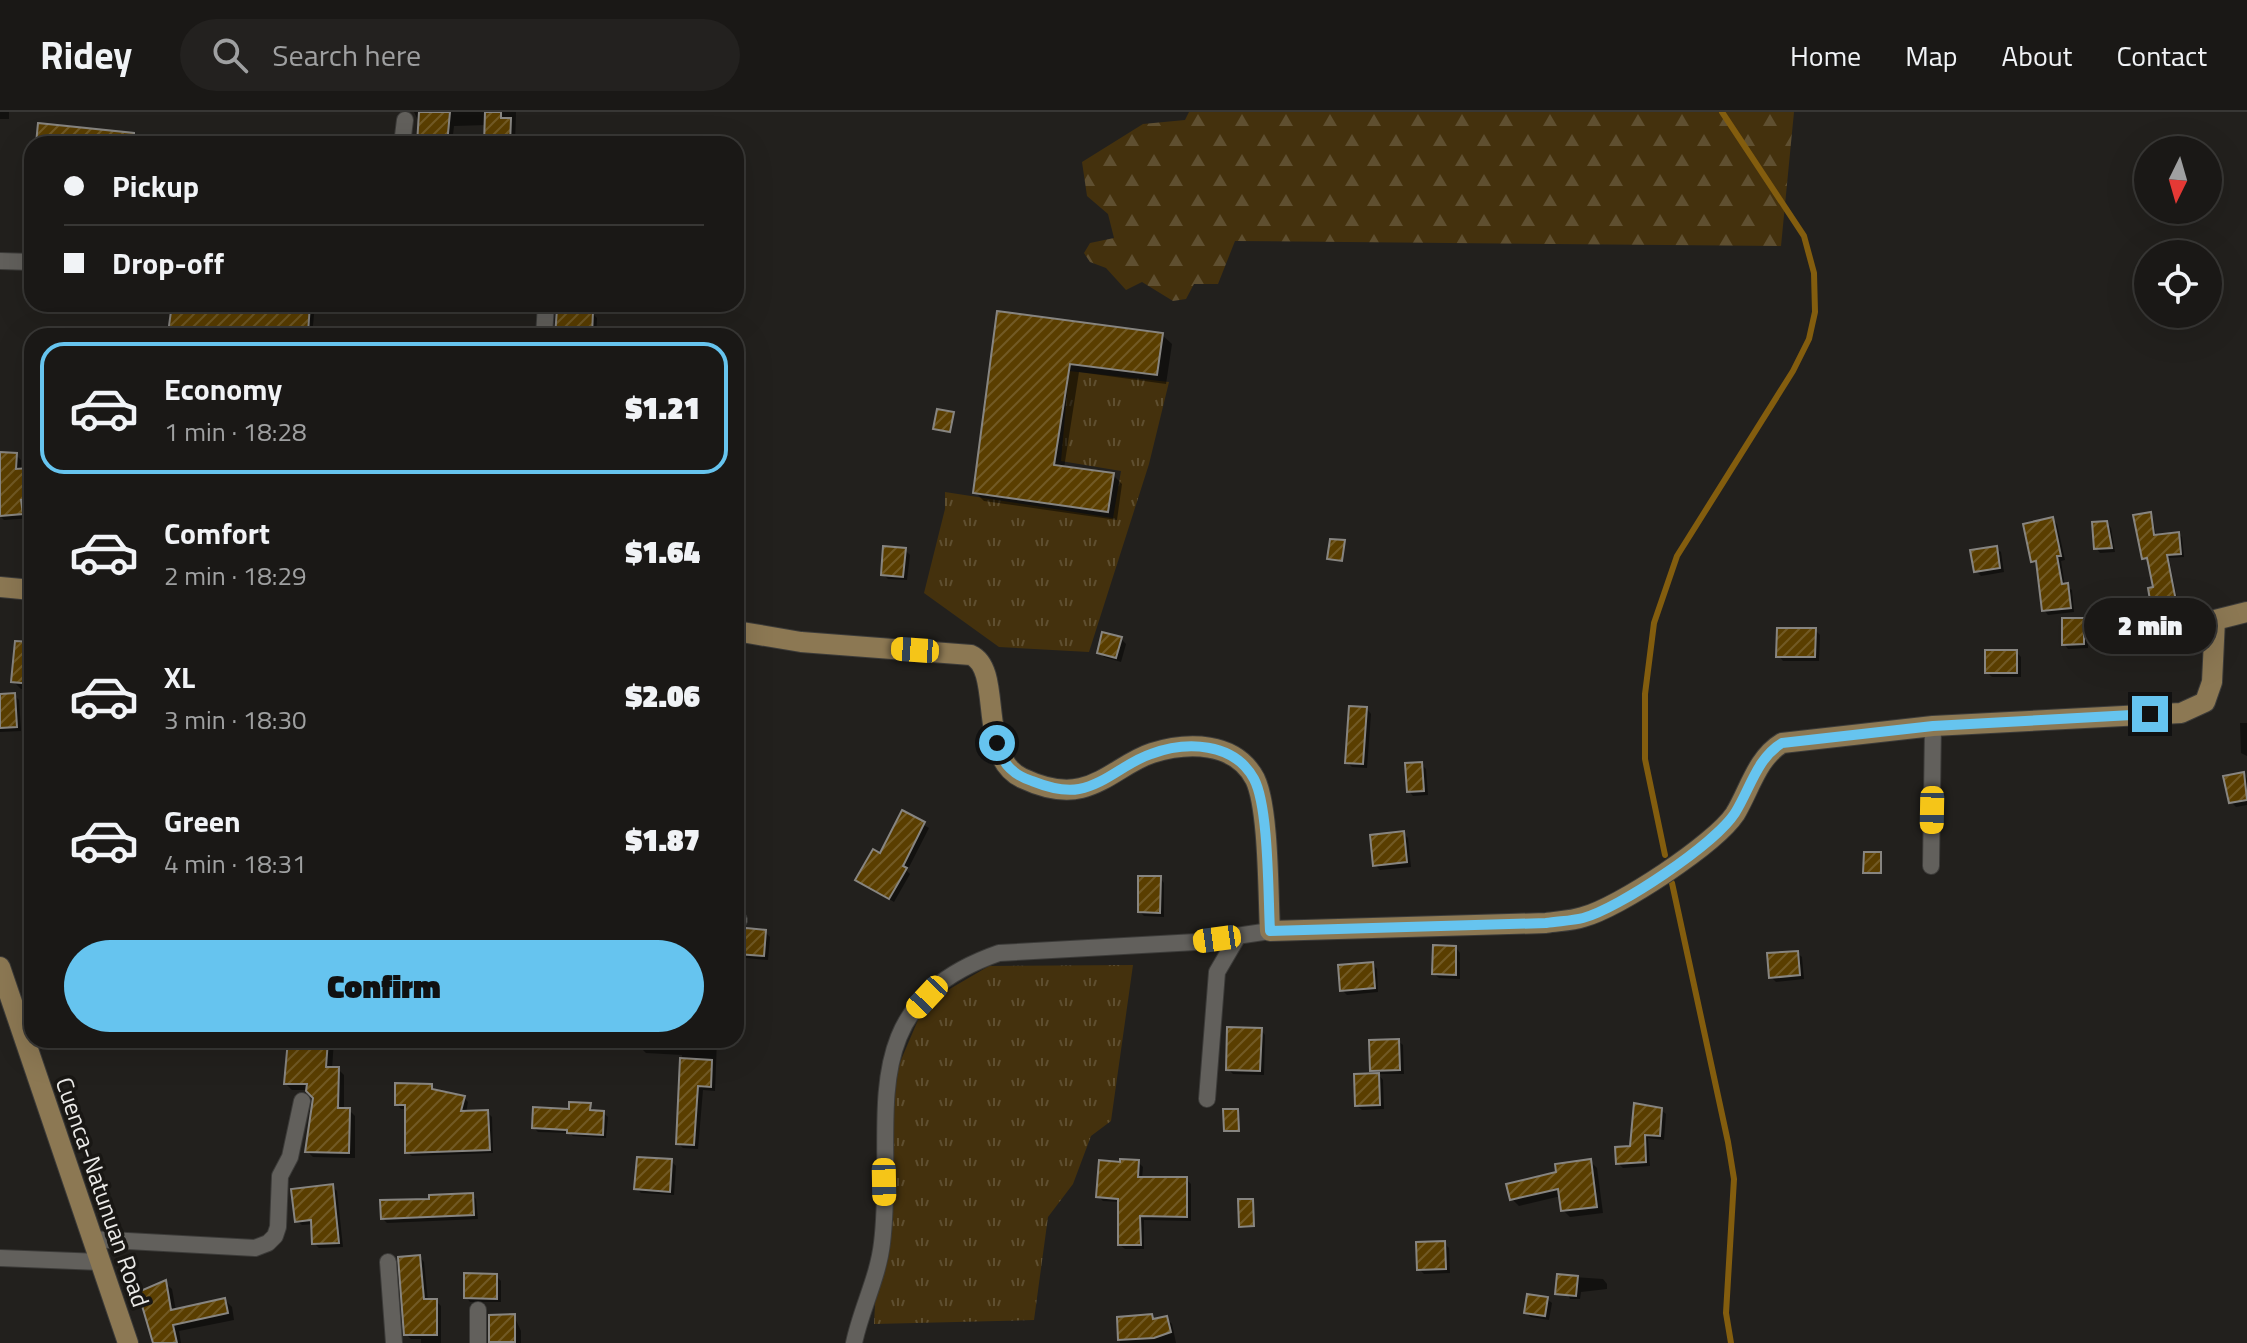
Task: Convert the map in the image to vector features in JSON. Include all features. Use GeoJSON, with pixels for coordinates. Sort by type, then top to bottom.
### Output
{"type":"FeatureCollection","features":[{"type":"Feature","properties":{"kind":"street"},"geometry":{"type":"LineString","coordinates":[[403,136],[405,120]]}},
{"type":"Feature","properties":{"kind":"street"},"geometry":{"type":"LineString","coordinates":[[0,261],[24,262]]}},
{"type":"Feature","properties":{"kind":"street"},"geometry":{"type":"LineString","coordinates":[[0,587],[24,589]]}},
{"type":"Feature","properties":{"kind":"street"},"geometry":{"type":"LineString","coordinates":[[854,1343],[876,1276],[882,1245],[885,1214],[884,1113],[890,1062],[900,1034],[915,1010],[969,964],[999,953],[1196,942],[1270,931],[1546,923],[1584,917],[1611,906],[1705,846],[1722,831],[1735,812],[1770,751],[1782,743],[1933,726],[2181,713],[2205,702],[2209,692],[2215,620],[2247,612]]}},
{"type":"Feature","properties":{"kind":"street"},"geometry":{"type":"LineString","coordinates":[[744,632],[801,642],[971,655],[980,661],[985,672],[1000,758],[1019,777],[1053,789],[1080,789],[1160,751],[1198,745],[1224,751],[1240,761],[1255,779],[1262,804],[1270,931]]}},
{"type":"Feature","properties":{"kind":"street"},"geometry":{"type":"LineString","coordinates":[[1931,866],[1933,726]]}},
{"type":"Feature","properties":{"kind":"street"},"geometry":{"type":"LineString","coordinates":[[1207,1099],[1217,972],[1238,936]]}},
{"type":"Feature","properties":{"kind":"street","name":"Cuenca-Natunuan Road"},"geometry":{"type":"LineString","coordinates":[[0,967],[24,1039]]}},
{"type":"Feature","properties":{"kind":"street","name":"Cuenca-Natunuan Road"},"geometry":{"type":"LineString","coordinates":[[27,1048],[128,1343]]}},
{"type":"Feature","properties":{"kind":"street"},"geometry":{"type":"LineString","coordinates":[[91,1239],[255,1248],[268,1243],[278,1227],[280,1176],[290,1157],[302,1101]]}},
{"type":"Feature","properties":{"kind":"street"},"geometry":{"type":"LineString","coordinates":[[0,1258],[100,1262]]}},
{"type":"Feature","properties":{"kind":"street"},"geometry":{"type":"LineString","coordinates":[[388,1262],[394,1343]]}},
{"type":"Feature","properties":{"kind":"street"},"geometry":{"type":"LineString","coordinates":[[478,1310],[478,1343]]}},
{"type":"Feature","properties":{"kind":"green space"},"geometry":{"type":"Polygon","coordinates":[[[1189,112],[1794,112],[1781,246],[1235,241],[1218,284],[1194,284],[1186,299],[1173,301],[1142,282],[1126,290],[1106,268],[1090,262],[1084,253],[1090,243],[1114,238],[1108,214],[1087,196],[1082,162],[1143,124],[1185,120],[1189,112]]]}},
{"type":"Feature","properties":{"kind":"green space"},"geometry":{"type":"Polygon","coordinates":[[[1069,371],[1169,382],[1149,464],[1089,652],[999,647],[924,593],[945,509],[945,492],[1113,518],[1121,471],[1061,461],[1069,371]]]}},
{"type":"Feature","properties":{"kind":"green space"},"geometry":{"type":"Polygon","coordinates":[[[1133,965],[1111,1121],[1091,1136],[1073,1184],[1048,1217],[1034,1320],[874,1324],[886,1095],[918,1020],[948,990],[989,966],[1133,965]]]}},
{"type":"Feature","properties":{"kind":"building"},"geometry":{"type":"Polygon","coordinates":[[[419,112],[450,112],[448,136],[418,136],[419,112]]]}},
{"type":"Feature","properties":{"kind":"building"},"geometry":{"type":"Polygon","coordinates":[[[485,112],[501,112],[501,118],[511,118],[510,136],[484,136],[485,112]]]}},
{"type":"Feature","properties":{"kind":"building"},"geometry":{"type":"Polygon","coordinates":[[[38,123],[134,133],[134,136],[37,136],[38,123]]]}},
{"type":"Feature","properties":{"kind":"building"},"geometry":{"type":"Polygon","coordinates":[[[997,311],[1163,333],[1157,375],[1070,364],[1054,465],[1114,473],[1108,512],[973,493],[997,311]]]}},
{"type":"Feature","properties":{"kind":"building"},"geometry":{"type":"Polygon","coordinates":[[[171,312],[309,312],[308,328],[169,328],[171,312]]]}},
{"type":"Feature","properties":{"kind":"building"},"geometry":{"type":"Polygon","coordinates":[[[557,312],[593,312],[592,328],[556,328],[557,312]]]}},
{"type":"Feature","properties":{"kind":"building"},"geometry":{"type":"Polygon","coordinates":[[[937,409],[954,412],[950,432],[933,429],[937,409]]]}},
{"type":"Feature","properties":{"kind":"building"},"geometry":{"type":"Polygon","coordinates":[[[0,452],[17,453],[16,469],[24,468],[23,514],[0,516],[0,452]]]}},
{"type":"Feature","properties":{"kind":"building"},"geometry":{"type":"Polygon","coordinates":[[[2151,512],[2154,535],[2179,532],[2181,554],[2167,555],[2176,601],[2151,606],[2148,588],[2153,587],[2147,558],[2142,559],[2133,515],[2151,512]]]}},
{"type":"Feature","properties":{"kind":"building"},"geometry":{"type":"Polygon","coordinates":[[[2053,517],[2061,556],[2057,556],[2062,584],[2068,583],[2071,608],[2042,611],[2036,561],[2031,562],[2023,524],[2053,517]]]}},
{"type":"Feature","properties":{"kind":"building"},"geometry":{"type":"Polygon","coordinates":[[[2107,521],[2112,548],[2094,549],[2092,522],[2107,521]]]}},
{"type":"Feature","properties":{"kind":"building"},"geometry":{"type":"Polygon","coordinates":[[[1330,539],[1345,540],[1342,561],[1327,559],[1330,539]]]}},
{"type":"Feature","properties":{"kind":"building"},"geometry":{"type":"Polygon","coordinates":[[[883,546],[906,548],[903,577],[881,575],[883,546]]]}},
{"type":"Feature","properties":{"kind":"building"},"geometry":{"type":"Polygon","coordinates":[[[1997,546],[2000,568],[1974,572],[1970,550],[1997,546]]]}},
{"type":"Feature","properties":{"kind":"building"},"geometry":{"type":"Polygon","coordinates":[[[2062,618],[2084,618],[2084,644],[2062,645],[2062,618]]]}},
{"type":"Feature","properties":{"kind":"building"},"geometry":{"type":"Polygon","coordinates":[[[1777,628],[1816,628],[1815,657],[1776,657],[1777,628]]]}},
{"type":"Feature","properties":{"kind":"building"},"geometry":{"type":"Polygon","coordinates":[[[1102,632],[1122,637],[1116,658],[1097,653],[1102,632]]]}},
{"type":"Feature","properties":{"kind":"building"},"geometry":{"type":"Polygon","coordinates":[[[15,641],[24,642],[24,683],[11,682],[15,641]]]}},
{"type":"Feature","properties":{"kind":"building"},"geometry":{"type":"Polygon","coordinates":[[[1985,650],[2017,650],[2017,673],[1985,673],[1985,650]]]}},
{"type":"Feature","properties":{"kind":"building"},"geometry":{"type":"Polygon","coordinates":[[[15,693],[17,727],[0,728],[0,694],[15,693]]]}},
{"type":"Feature","properties":{"kind":"building"},"geometry":{"type":"Polygon","coordinates":[[[1349,706],[1367,707],[1363,764],[1345,763],[1349,706]]]}},
{"type":"Feature","properties":{"kind":"building"},"geometry":{"type":"Polygon","coordinates":[[[1422,762],[1424,791],[1407,792],[1405,763],[1422,762]]]}},
{"type":"Feature","properties":{"kind":"building"},"geometry":{"type":"Polygon","coordinates":[[[2244,772],[2247,800],[2229,803],[2223,776],[2244,772]]]}},
{"type":"Feature","properties":{"kind":"building"},"geometry":{"type":"Polygon","coordinates":[[[902,810],[925,822],[903,866],[907,868],[889,899],[855,880],[873,849],[880,853],[902,810]]]}},
{"type":"Feature","properties":{"kind":"building"},"geometry":{"type":"Polygon","coordinates":[[[1404,831],[1407,862],[1373,866],[1370,835],[1404,831]]]}},
{"type":"Feature","properties":{"kind":"building"},"geometry":{"type":"Polygon","coordinates":[[[1864,852],[1881,852],[1881,873],[1863,873],[1864,852]]]}},
{"type":"Feature","properties":{"kind":"building"},"geometry":{"type":"Polygon","coordinates":[[[1138,876],[1161,876],[1160,913],[1138,912],[1138,876]]]}},
{"type":"Feature","properties":{"kind":"building"},"geometry":{"type":"Polygon","coordinates":[[[744,929],[766,930],[764,956],[744,955],[744,929]]]}},
{"type":"Feature","properties":{"kind":"building"},"geometry":{"type":"Polygon","coordinates":[[[1433,945],[1456,946],[1456,975],[1432,974],[1433,945]]]}},
{"type":"Feature","properties":{"kind":"building"},"geometry":{"type":"Polygon","coordinates":[[[1798,951],[1800,975],[1769,978],[1767,953],[1798,951]]]}},
{"type":"Feature","properties":{"kind":"building"},"geometry":{"type":"Polygon","coordinates":[[[1373,962],[1375,988],[1340,991],[1338,965],[1373,962]]]}},
{"type":"Feature","properties":{"kind":"building"},"geometry":{"type":"Polygon","coordinates":[[[1227,1027],[1262,1028],[1260,1071],[1226,1070],[1227,1027]]]}},
{"type":"Feature","properties":{"kind":"building"},"geometry":{"type":"Polygon","coordinates":[[[1399,1039],[1400,1070],[1370,1071],[1369,1040],[1399,1039]]]}},
{"type":"Feature","properties":{"kind":"building"},"geometry":{"type":"Polygon","coordinates":[[[287,1048],[327,1048],[326,1067],[339,1067],[338,1108],[350,1108],[349,1153],[305,1152],[313,1098],[306,1091],[307,1084],[284,1084],[287,1048]]]}},
{"type":"Feature","properties":{"kind":"building"},"geometry":{"type":"Polygon","coordinates":[[[680,1058],[712,1060],[711,1087],[698,1086],[694,1145],[676,1144],[680,1058]]]}},
{"type":"Feature","properties":{"kind":"building"},"geometry":{"type":"Polygon","coordinates":[[[1379,1073],[1380,1105],[1355,1106],[1354,1074],[1379,1073]]]}},
{"type":"Feature","properties":{"kind":"building"},"geometry":{"type":"Polygon","coordinates":[[[395,1083],[432,1084],[432,1089],[465,1096],[461,1111],[488,1110],[490,1150],[405,1153],[405,1105],[395,1105],[395,1083]]]}},
{"type":"Feature","properties":{"kind":"building"},"geometry":{"type":"Polygon","coordinates":[[[569,1102],[591,1103],[590,1110],[604,1111],[603,1135],[532,1128],[533,1107],[569,1109],[569,1102]]]}},
{"type":"Feature","properties":{"kind":"building"},"geometry":{"type":"Polygon","coordinates":[[[1634,1103],[1662,1108],[1660,1136],[1645,1135],[1646,1162],[1616,1164],[1615,1147],[1630,1146],[1634,1103]]]}},
{"type":"Feature","properties":{"kind":"building"},"geometry":{"type":"Polygon","coordinates":[[[1223,1109],[1238,1109],[1239,1131],[1224,1131],[1223,1109]]]}},
{"type":"Feature","properties":{"kind":"building"},"geometry":{"type":"Polygon","coordinates":[[[637,1157],[672,1159],[670,1192],[634,1189],[637,1157]]]}},
{"type":"Feature","properties":{"kind":"building"},"geometry":{"type":"Polygon","coordinates":[[[1120,1159],[1139,1160],[1138,1177],[1187,1177],[1187,1217],[1140,1216],[1141,1245],[1118,1245],[1118,1199],[1096,1197],[1099,1160],[1120,1162],[1120,1159]]]}},
{"type":"Feature","properties":{"kind":"building"},"geometry":{"type":"Polygon","coordinates":[[[1591,1159],[1597,1207],[1561,1211],[1558,1189],[1510,1200],[1506,1184],[1556,1172],[1555,1164],[1591,1159]]]}},
{"type":"Feature","properties":{"kind":"building"},"geometry":{"type":"Polygon","coordinates":[[[333,1184],[339,1243],[312,1244],[311,1220],[295,1222],[291,1189],[333,1184]]]}},
{"type":"Feature","properties":{"kind":"building"},"geometry":{"type":"Polygon","coordinates":[[[473,1193],[474,1215],[381,1219],[380,1200],[429,1199],[429,1195],[473,1193]]]}},
{"type":"Feature","properties":{"kind":"building"},"geometry":{"type":"Polygon","coordinates":[[[1238,1199],[1253,1199],[1254,1226],[1239,1227],[1238,1199]]]}},
{"type":"Feature","properties":{"kind":"building"},"geometry":{"type":"Polygon","coordinates":[[[1445,1241],[1446,1269],[1417,1270],[1416,1242],[1445,1241]]]}},
{"type":"Feature","properties":{"kind":"building"},"geometry":{"type":"Polygon","coordinates":[[[420,1255],[424,1299],[437,1299],[437,1335],[404,1335],[398,1257],[420,1255]]]}},
{"type":"Feature","properties":{"kind":"building"},"geometry":{"type":"Polygon","coordinates":[[[464,1273],[497,1274],[497,1299],[464,1298],[464,1273]]]}},
{"type":"Feature","properties":{"kind":"building"},"geometry":{"type":"Polygon","coordinates":[[[1557,1274],[1578,1276],[1576,1296],[1555,1294],[1557,1274]]]}},
{"type":"Feature","properties":{"kind":"building"},"geometry":{"type":"Polygon","coordinates":[[[166,1280],[171,1310],[225,1298],[228,1313],[173,1325],[177,1343],[153,1343],[138,1292],[166,1280]]]}},
{"type":"Feature","properties":{"kind":"building"},"geometry":{"type":"Polygon","coordinates":[[[1527,1294],[1548,1297],[1545,1316],[1524,1313],[1527,1294]]]}},
{"type":"Feature","properties":{"kind":"building"},"geometry":{"type":"Polygon","coordinates":[[[515,1314],[515,1342],[489,1342],[489,1315],[515,1314]]]}},
{"type":"Feature","properties":{"kind":"building"},"geometry":{"type":"Polygon","coordinates":[[[1152,1314],[1153,1319],[1167,1316],[1171,1332],[1154,1338],[1118,1340],[1117,1317],[1152,1314]]]}},
{"type":"Feature","properties":{"kind":"waterway"},"geometry":{"type":"LineString","coordinates":[[1665,855],[1645,759],[1645,694],[1654,623],[1677,556],[1793,371],[1809,339],[1815,312],[1814,273],[1804,236],[1722,112]]}},
{"type":"Feature","properties":{"kind":"waterway"},"geometry":{"type":"LineString","coordinates":[[1672,883],[1734,1179],[1726,1313],[1731,1343]]}},
{"type":"Feature","properties":{"kind":"route"},"geometry":{"type":"LineString","coordinates":[[997,743],[1000,758],[1019,777],[1053,789],[1080,789],[1151,754],[1170,749],[1198,745],[1224,751],[1240,761],[1255,779],[1262,804],[1270,931],[1546,923],[1584,917],[1611,906],[1705,846],[1722,831],[1770,751],[1782,743],[1933,726],[2150,714]]}}]}
